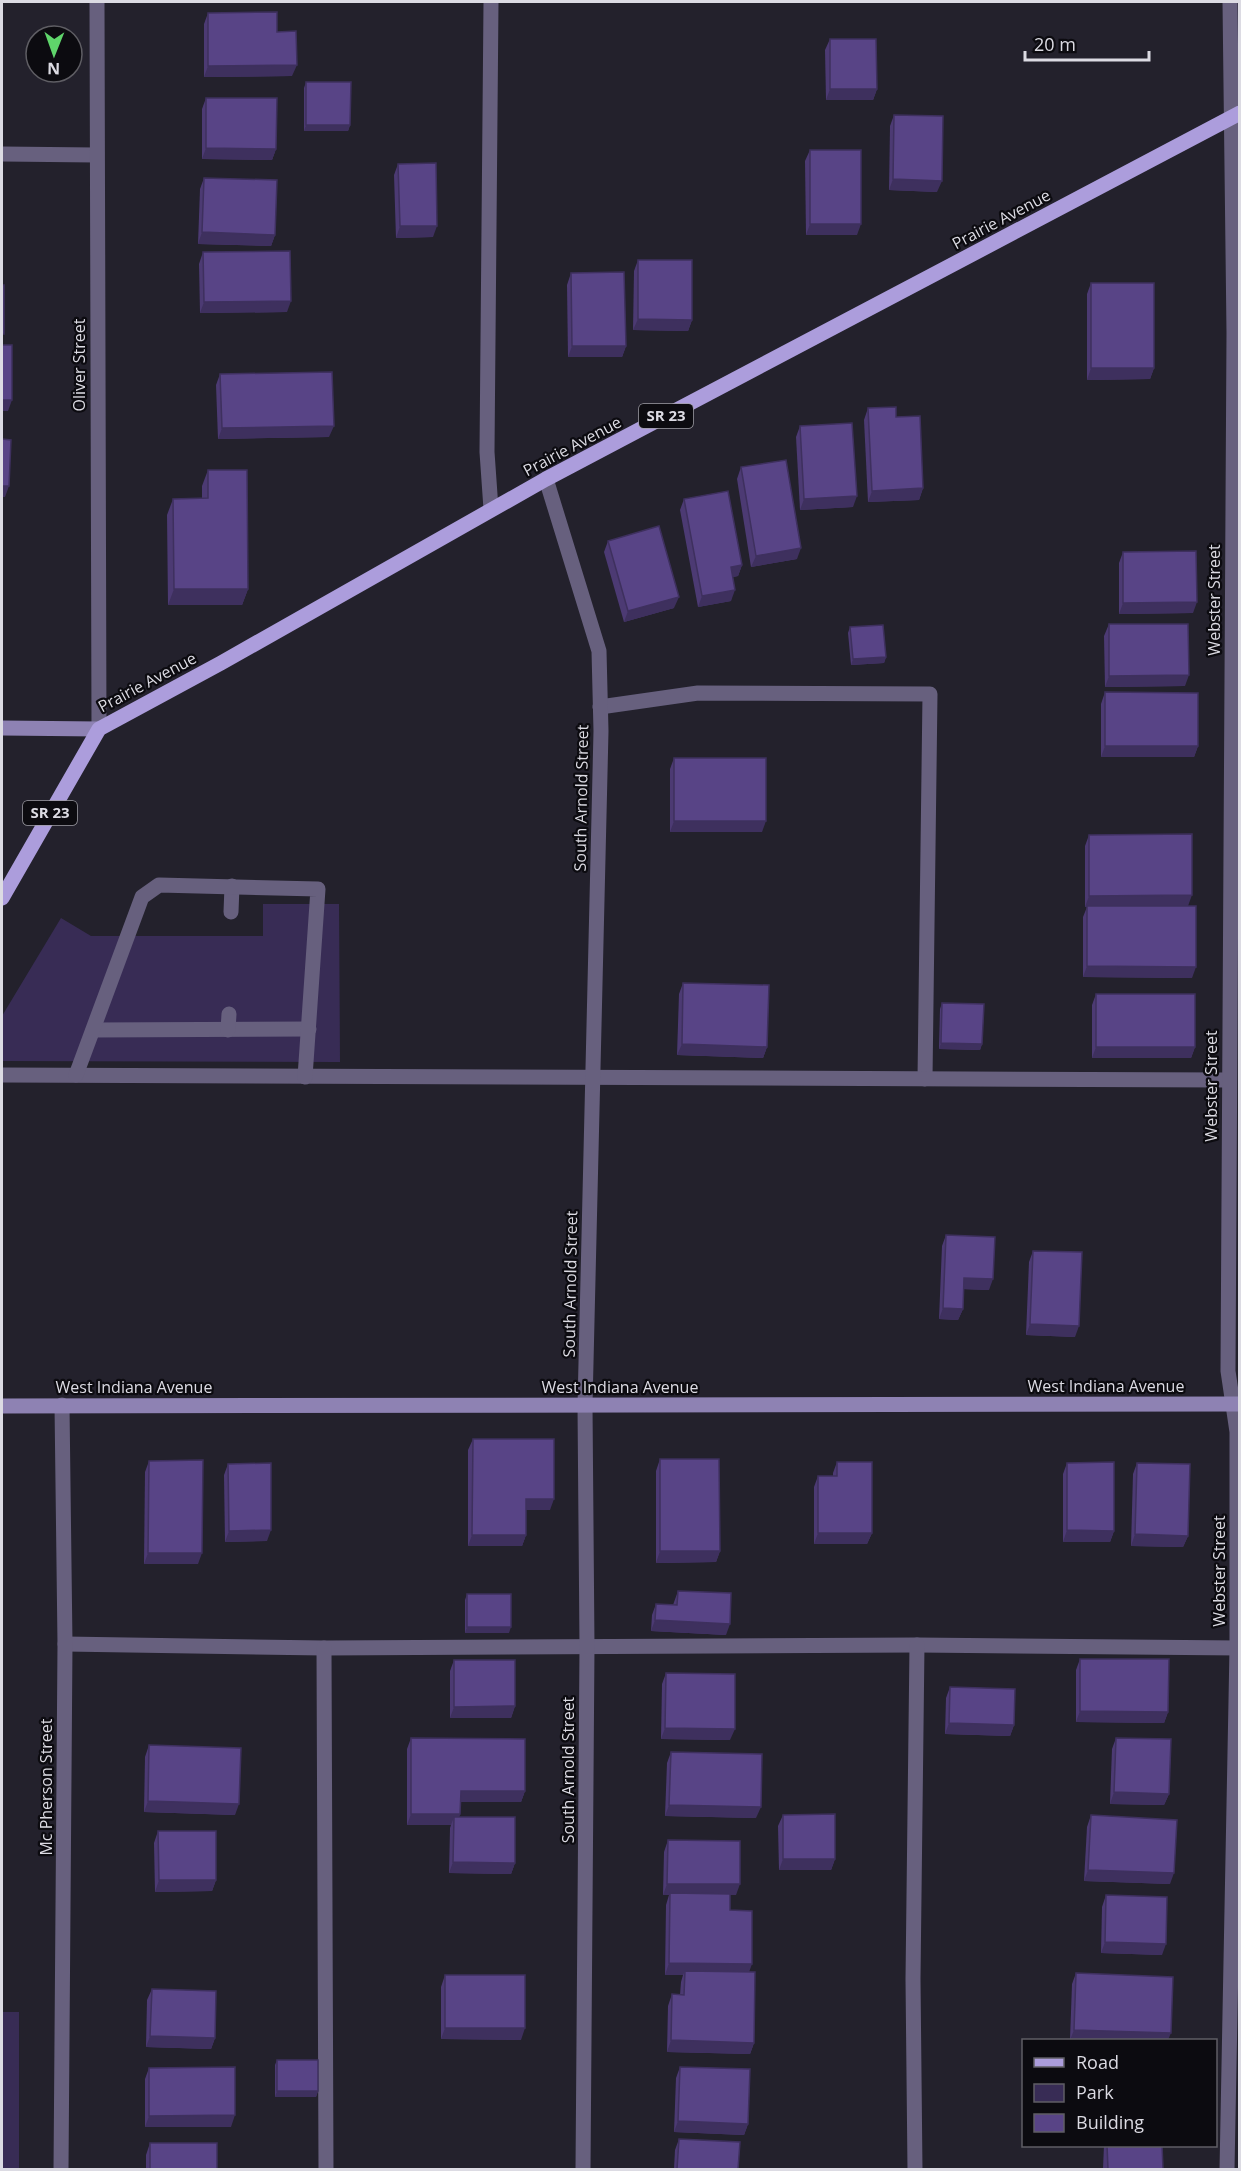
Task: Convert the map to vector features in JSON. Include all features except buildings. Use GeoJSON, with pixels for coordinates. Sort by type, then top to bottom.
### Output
{"type":"FeatureCollection","features":[{"type":"Feature","properties":{"kind":"main road","name":"Prairie Avenue"},"geometry":{"type":"LineString","coordinates":[[2,898],[99,729],[546,479],[1235,116]]}},
{"type":"Feature","properties":{"kind":"street","name":"Oliver Street"},"geometry":{"type":"LineString","coordinates":[[97,2],[99,729]]}},
{"type":"Feature","properties":{"kind":"street"},"geometry":{"type":"LineString","coordinates":[[491,2],[487,452],[491,509]]}},
{"type":"Feature","properties":{"kind":"street","name":"Webster Street"},"geometry":{"type":"LineString","coordinates":[[1227,2169],[1238,1648],[1236,1404],[1228,1371],[1229,1080],[1235,1053],[1233,333],[1235,116],[1230,2]]}},
{"type":"Feature","properties":{"kind":"street"},"geometry":{"type":"LineString","coordinates":[[2,154],[96,155]]}},
{"type":"Feature","properties":{"kind":"street","name":"South Arnold Street"},"geometry":{"type":"LineString","coordinates":[[546,479],[599,651],[600,707],[585,1405],[587,1647],[583,2169]]}},
{"type":"Feature","properties":{"kind":"street"},"geometry":{"type":"LineString","coordinates":[[600,707],[698,693],[930,694],[925,1079]]}},
{"type":"Feature","properties":{"kind":"street"},"geometry":{"type":"LineString","coordinates":[[2,728],[99,729]]}},
{"type":"Feature","properties":{"kind":"street"},"geometry":{"type":"LineString","coordinates":[[76,1076],[142,897],[159,885],[318,889],[305,1077]]}},
{"type":"Feature","properties":{"kind":"street"},"geometry":{"type":"LineString","coordinates":[[231,912],[232,886]]}},
{"type":"Feature","properties":{"kind":"street"},"geometry":{"type":"LineString","coordinates":[[228,1030],[229,1014]]}},
{"type":"Feature","properties":{"kind":"street"},"geometry":{"type":"LineString","coordinates":[[93,1030],[309,1029]]}},
{"type":"Feature","properties":{"kind":"street"},"geometry":{"type":"LineString","coordinates":[[2,1075],[1229,1080]]}},
{"type":"Feature","properties":{"kind":"street","name":"West Indiana Avenue"},"geometry":{"type":"LineString","coordinates":[[2,1406],[1236,1404]]}},
{"type":"Feature","properties":{"kind":"street","name":"Mc Pherson Street"},"geometry":{"type":"LineString","coordinates":[[61,2169],[63,1405]]}},
{"type":"Feature","properties":{"kind":"street"},"geometry":{"type":"LineString","coordinates":[[64,1644],[324,1648],[917,1645],[1238,1648]]}},
{"type":"Feature","properties":{"kind":"street"},"geometry":{"type":"LineString","coordinates":[[915,2169],[917,1645]]}},
{"type":"Feature","properties":{"kind":"street"},"geometry":{"type":"LineString","coordinates":[[324,1648],[326,2169]]}},
{"type":"Feature","properties":{"kind":"green space"},"geometry":{"type":"Polygon","coordinates":[[[263,904],[339,904],[340,1062],[2,1061],[2,1016],[61,918],[91,936],[263,936],[263,904]]]}},
{"type":"Feature","properties":{"kind":"green space"},"geometry":{"type":"Polygon","coordinates":[[[2,2012],[19,2012],[19,2169],[2,2169],[2,2012]]]}}]}
